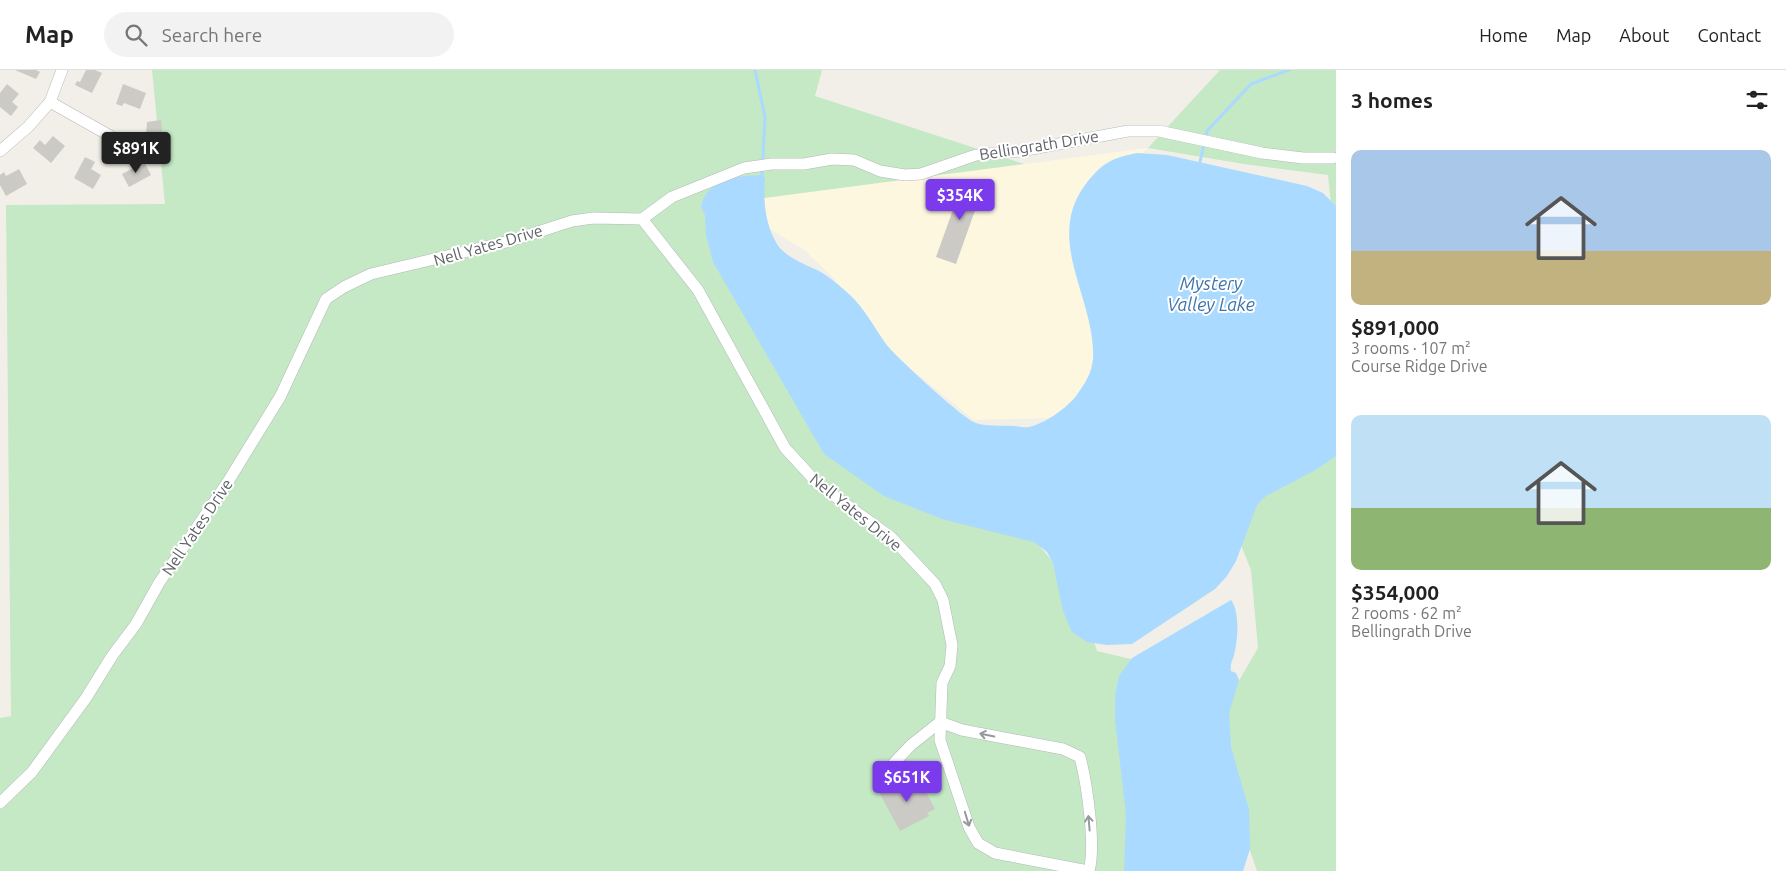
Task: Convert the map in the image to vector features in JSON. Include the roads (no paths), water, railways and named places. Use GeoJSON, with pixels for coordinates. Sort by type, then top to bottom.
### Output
{"type":"FeatureCollection","features":[{"type":"Feature","properties":{"kind":"street"},"geometry":{"type":"LineString","coordinates":[[0,151],[28,127],[50,102],[62,70]]}},
{"type":"Feature","properties":{"kind":"street"},"geometry":{"type":"LineString","coordinates":[[50,102],[121,142]]}},
{"type":"Feature","properties":{"kind":"street","name":"Bellingrath Drive"},"geometry":{"type":"LineString","coordinates":[[642,218],[672,197],[744,168],[804,164],[832,159],[854,160],[880,171],[905,175],[921,174],[976,155],[1021,151],[1128,131],[1159,131],[1262,153],[1303,158],[1333,158]]}},
{"type":"Feature","properties":{"kind":"street","name":"Nell Yates Drive"},"geometry":{"type":"LineString","coordinates":[[0,803],[32,772],[86,698],[112,656],[136,624],[159,584],[229,480],[280,397],[326,299],[344,287],[371,274],[510,241],[572,221],[593,218],[642,218],[698,290],[785,448],[818,484],[891,537],[935,584],[943,600],[952,645],[950,666],[942,683],[940,740],[970,827],[978,843],[995,853],[1089,871]]}},
{"type":"Feature","properties":{"kind":"street"},"geometry":{"type":"LineString","coordinates":[[893,764],[910,745],[940,722],[983,734],[1064,749],[1080,757],[1089,825],[1091,862],[1089,871]]}},
{"type":"Feature","properties":{"kind":"water","name":"Mystery Valley Lake"},"geometry":{"type":"Polygon","coordinates":[[[1137,153],[1167,155],[1307,186],[1323,193],[1336,206],[1336,456],[1317,469],[1266,496],[1257,505],[1236,561],[1227,576],[1215,589],[1132,644],[1107,645],[1087,642],[1072,632],[1063,611],[1053,563],[1047,552],[1034,542],[942,519],[884,496],[824,454],[713,262],[706,235],[705,215],[701,207],[704,197],[717,184],[743,176],[762,175],[765,178],[764,195],[767,220],[780,249],[795,260],[826,275],[850,295],[865,312],[892,351],[969,419],[985,425],[1027,427],[1048,419],[1072,401],[1085,383],[1092,364],[1092,337],[1070,249],[1069,227],[1074,206],[1085,185],[1097,171],[1120,157],[1137,153]]]}},
{"type":"Feature","properties":{"kind":"water"},"geometry":{"type":"Polygon","coordinates":[[[1231,600],[1236,612],[1237,626],[1231,671],[1236,673],[1239,680],[1229,713],[1231,747],[1249,810],[1250,849],[1243,871],[1124,871],[1126,815],[1115,719],[1115,696],[1119,676],[1132,658],[1231,600]]]}},
{"type":"Feature","properties":{"kind":"waterway"},"geometry":{"type":"LineString","coordinates":[[755,70],[765,117],[762,175]]}},
{"type":"Feature","properties":{"kind":"waterway"},"geometry":{"type":"LineString","coordinates":[[1206,137],[1207,131],[1251,84],[1289,70]]}},
{"type":"Feature","properties":{"kind":"waterway"},"geometry":{"type":"LineString","coordinates":[[1200,162],[1204,144]]}}]}
